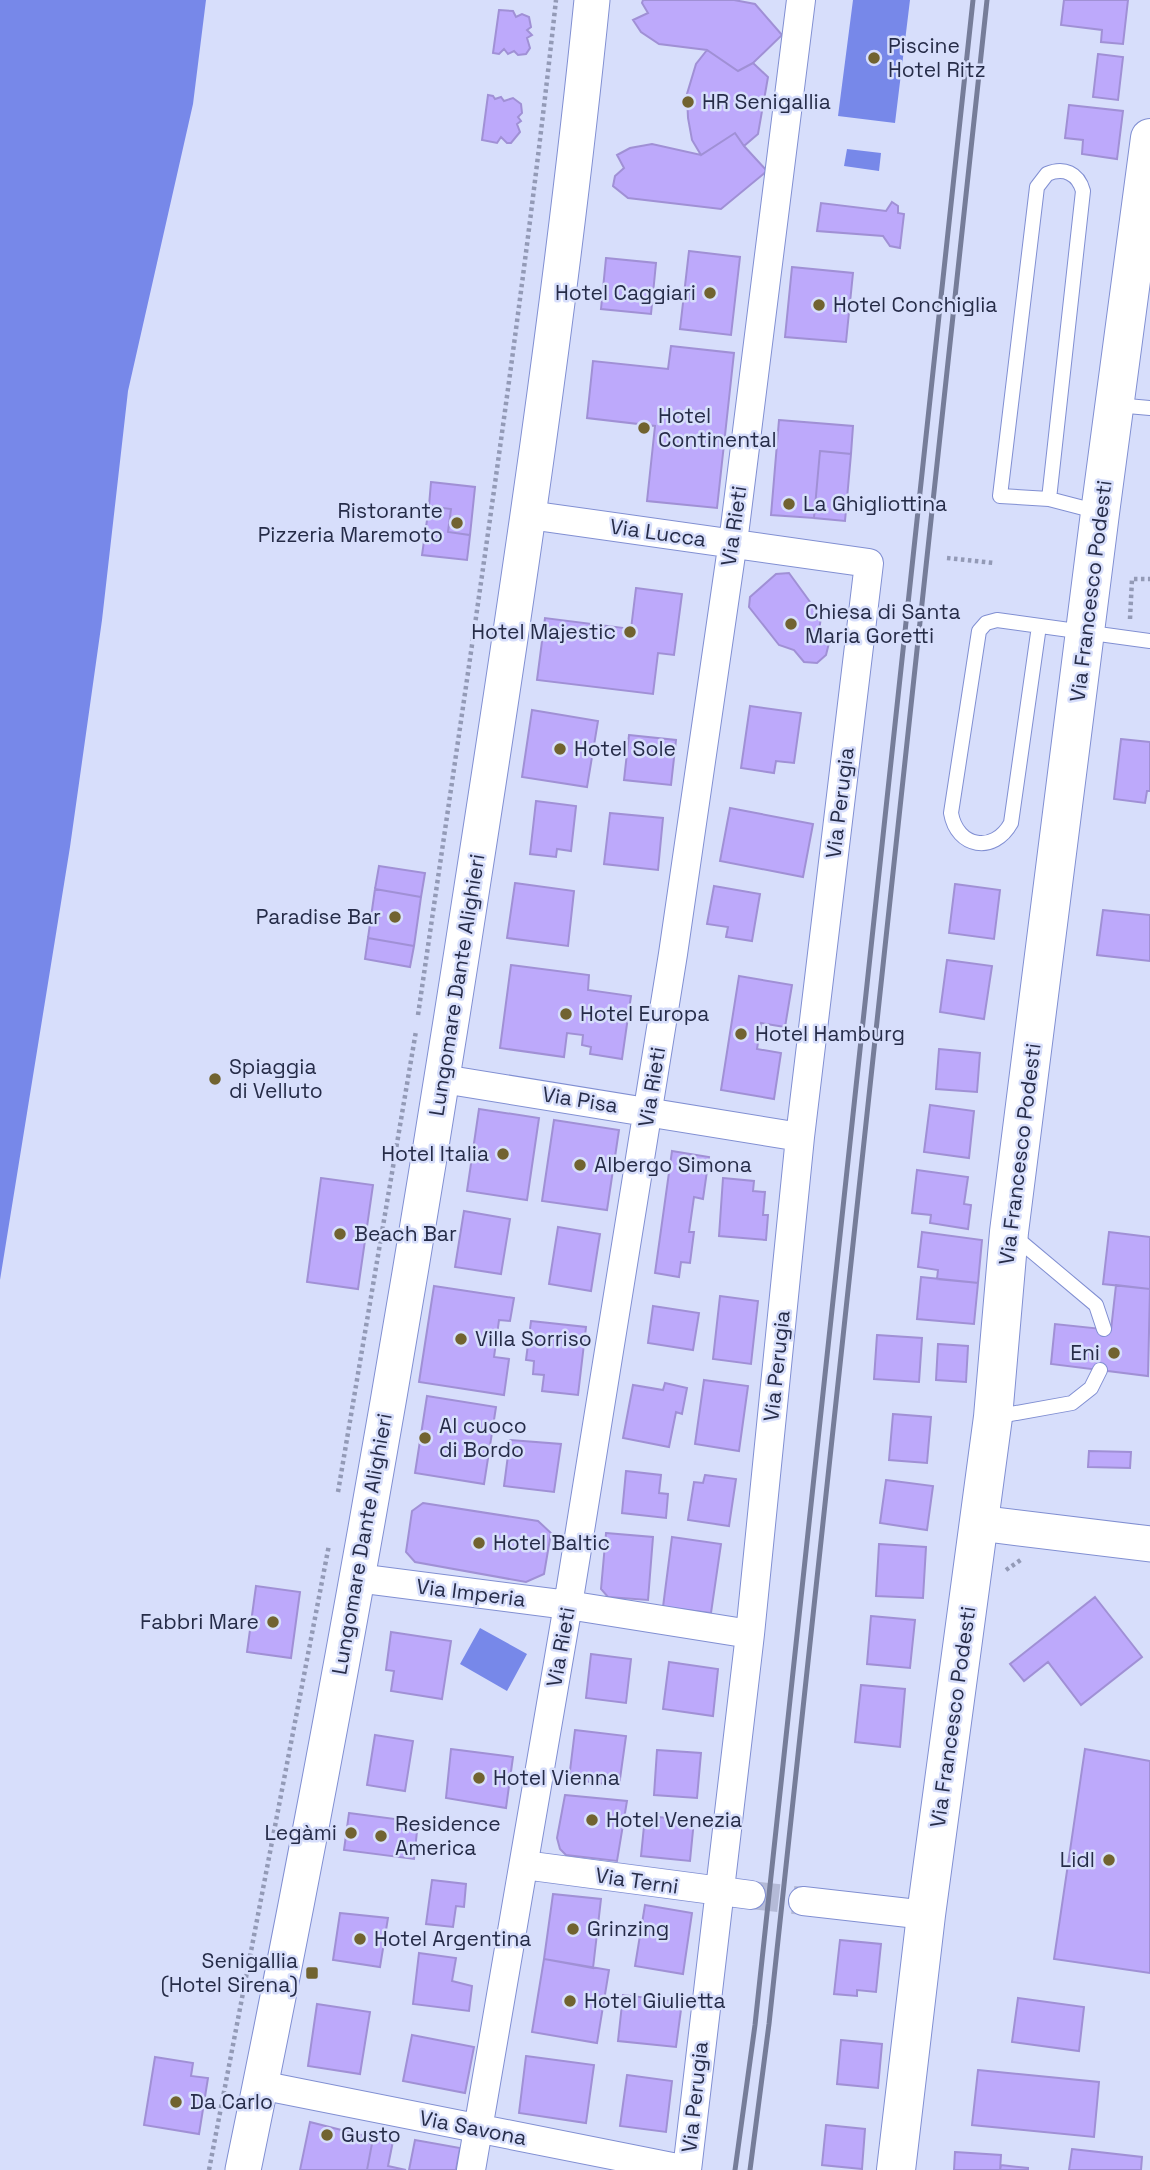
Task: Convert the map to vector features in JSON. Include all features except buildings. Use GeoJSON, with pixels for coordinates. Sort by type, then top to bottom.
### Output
{"type":"FeatureCollection","features":[{"type":"Feature","properties":{"kind":"main road","name":"Via Francesco Podesti"},"geometry":{"type":"LineString","coordinates":[[896,2170],[926,1915],[993,1417],[1009,1232],[1100,513],[1132,407],[1150,138]]}},
{"type":"Feature","properties":{"kind":"street","name":"Lungomare Dante Alighieri"},"geometry":{"type":"LineString","coordinates":[[243,2170],[357,1578],[443,1079],[529,514],[580,122],[592,0]]}},
{"type":"Feature","properties":{"kind":"street","name":"Via Rieti"},"geometry":{"type":"LineString","coordinates":[[471,2170],[480,2130],[568,1605],[648,1111],[732,542],[801,0]]}},
{"type":"Feature","properties":{"kind":"street","name":"Via Lucca"},"geometry":{"type":"LineString","coordinates":[[529,514],[869,563]]}},
{"type":"Feature","properties":{"kind":"street","name":"Via Perugia"},"geometry":{"type":"LineString","coordinates":[[687,2170],[750,1634],[800,1137],[869,563]]}},
{"type":"Feature","properties":{"kind":"street","name":"Via Pisa"},"geometry":{"type":"LineString","coordinates":[[443,1079],[800,1137]]}},
{"type":"Feature","properties":{"kind":"street"},"geometry":{"type":"LineString","coordinates":[[979,1522],[1150,1544]]}},
{"type":"Feature","properties":{"kind":"street","name":"Via Imperia"},"geometry":{"type":"LineString","coordinates":[[357,1578],[568,1605],[750,1634]]}},
{"type":"Feature","properties":{"kind":"street","name":"Via Terni"},"geometry":{"type":"LineString","coordinates":[[524,1865],[751,1895]]}},
{"type":"Feature","properties":{"kind":"street"},"geometry":{"type":"LineString","coordinates":[[803,1900],[926,1915]]}},
{"type":"Feature","properties":{"kind":"street","name":"Via Savona"},"geometry":{"type":"LineString","coordinates":[[260,2085],[687,2170]]}},
{"type":"Feature","properties":{"kind":"lane"},"geometry":{"type":"LineString","coordinates":[[1049,499],[1083,191],[1077,178],[1063,171],[1047,174],[1037,187],[1000,496],[1049,499],[1100,513]]}},
{"type":"Feature","properties":{"kind":"lane"},"geometry":{"type":"LineString","coordinates":[[1039,626],[1012,823],[998,839],[979,844],[956,830],[951,813],[979,631],[986,623],[997,620],[1150,641]]}},
{"type":"Feature","properties":{"kind":"lane"},"geometry":{"type":"LineString","coordinates":[[1009,1232],[1096,1305],[1104,1329]]}},
{"type":"Feature","properties":{"kind":"lane"},"geometry":{"type":"LineString","coordinates":[[993,1417],[1072,1403],[1091,1388],[1100,1370]]}},
{"type":"Feature","properties":{"kind":"path"},"geometry":{"type":"LineString","coordinates":[[338,1494],[417,1025],[482,576],[543,115],[555,0]]}},
{"type":"Feature","properties":{"kind":"path"},"geometry":{"type":"LineString","coordinates":[[947,558],[994,563]]}},
{"type":"Feature","properties":{"kind":"path"},"geometry":{"type":"LineString","coordinates":[[1129,638],[1132,579],[1150,579]]}},
{"type":"Feature","properties":{"kind":"path"},"geometry":{"type":"LineString","coordinates":[[209,2170],[331,1535]]}},
{"type":"Feature","properties":{"kind":"path"},"geometry":{"type":"LineString","coordinates":[[1002,1574],[1021,1559],[1033,1555]]}},
{"type":"Feature","properties":{"kind":"water"},"geometry":{"type":"Polygon","coordinates":[[[0,0],[206,0],[193,104],[128,391],[102,620],[70,847],[0,1280],[0,0]]]}},
{"type":"Feature","properties":{"kind":"water","name":"Piscine Hotel Ritz"},"geometry":{"type":"Polygon","coordinates":[[[853,0],[910,0],[895,123],[838,116],[853,0]]]}},
{"type":"Feature","properties":{"kind":"water"},"geometry":{"type":"Polygon","coordinates":[[[847,149],[881,153],[879,171],[844,166],[847,149]]]}},
{"type":"Feature","properties":{"kind":"water"},"geometry":{"type":"Polygon","coordinates":[[[480,1628],[527,1654],[507,1691],[460,1664],[480,1628]]]}},
{"type":"Feature","properties":{"kind":"tunnel"},"geometry":{"type":"LineString","coordinates":[[751,1895],[803,1901]]}},
{"type":"Feature","properties":{"kind":"railway"},"geometry":{"type":"LineString","coordinates":[[735,2170],[755,2025],[973,0]]}},
{"type":"Feature","properties":{"kind":"railway"},"geometry":{"type":"LineString","coordinates":[[750,2170],[769,2024],[987,0]]}},
{"type":"Feature","properties":{"kind":"place","name":"Piscine Hotel Ritz"},"geometry":{"type":"Point","coordinates":[874,58]}},
{"type":"Feature","properties":{"kind":"place","name":"HR Senigallia"},"geometry":{"type":"Point","coordinates":[688,102]}},
{"type":"Feature","properties":{"kind":"place","name":"Hotel Caggiari"},"geometry":{"type":"Point","coordinates":[710,293]}},
{"type":"Feature","properties":{"kind":"place","name":"Hotel Conchiglia"},"geometry":{"type":"Point","coordinates":[819,305]}},
{"type":"Feature","properties":{"kind":"place","name":"Hotel Continental"},"geometry":{"type":"Point","coordinates":[644,428]}},
{"type":"Feature","properties":{"kind":"place","name":"La Ghigliottina"},"geometry":{"type":"Point","coordinates":[789,504]}},
{"type":"Feature","properties":{"kind":"place","name":"Ristorante Pizzeria Maremoto"},"geometry":{"type":"Point","coordinates":[457,523]}},
{"type":"Feature","properties":{"kind":"place","name":"Chiesa di Santa Maria Goretti"},"geometry":{"type":"Point","coordinates":[791,624]}},
{"type":"Feature","properties":{"kind":"place","name":"Hotel Majestic"},"geometry":{"type":"Point","coordinates":[630,632]}},
{"type":"Feature","properties":{"kind":"place","name":"Hotel Sole"},"geometry":{"type":"Point","coordinates":[560,749]}},
{"type":"Feature","properties":{"kind":"place","name":"Paradise Bar"},"geometry":{"type":"Point","coordinates":[395,917]}},
{"type":"Feature","properties":{"kind":"place","name":"Hotel Europa"},"geometry":{"type":"Point","coordinates":[566,1014]}},
{"type":"Feature","properties":{"kind":"place","name":"Hotel Hamburg"},"geometry":{"type":"Point","coordinates":[741,1034]}},
{"type":"Feature","properties":{"kind":"place","name":"Spiaggia di Velluto"},"geometry":{"type":"Point","coordinates":[215,1079]}},
{"type":"Feature","properties":{"kind":"place","name":"Hotel Italia"},"geometry":{"type":"Point","coordinates":[503,1154]}},
{"type":"Feature","properties":{"kind":"place","name":"Albergo Simona"},"geometry":{"type":"Point","coordinates":[580,1165]}},
{"type":"Feature","properties":{"kind":"place","name":"Beach Bar"},"geometry":{"type":"Point","coordinates":[340,1234]}},
{"type":"Feature","properties":{"kind":"place","name":"Villa Sorriso"},"geometry":{"type":"Point","coordinates":[461,1339]}},
{"type":"Feature","properties":{"kind":"place","name":"Eni"},"geometry":{"type":"Point","coordinates":[1114,1353]}},
{"type":"Feature","properties":{"kind":"place","name":"Al cuoco di Bordo"},"geometry":{"type":"Point","coordinates":[425,1438]}},
{"type":"Feature","properties":{"kind":"place","name":"Hotel Baltic"},"geometry":{"type":"Point","coordinates":[479,1543]}},
{"type":"Feature","properties":{"kind":"place","name":"Fabbri Mare"},"geometry":{"type":"Point","coordinates":[273,1622]}},
{"type":"Feature","properties":{"kind":"place","name":"Hotel Vienna"},"geometry":{"type":"Point","coordinates":[479,1778]}},
{"type":"Feature","properties":{"kind":"place","name":"Hotel Venezia"},"geometry":{"type":"Point","coordinates":[592,1820]}},
{"type":"Feature","properties":{"kind":"place","name":"Legàmi"},"geometry":{"type":"Point","coordinates":[351,1833]}},
{"type":"Feature","properties":{"kind":"place","name":"Residence America"},"geometry":{"type":"Point","coordinates":[381,1836]}},
{"type":"Feature","properties":{"kind":"place","name":"Lidl"},"geometry":{"type":"Point","coordinates":[1109,1860]}},
{"type":"Feature","properties":{"kind":"place","name":"Grinzing"},"geometry":{"type":"Point","coordinates":[573,1929]}},
{"type":"Feature","properties":{"kind":"place","name":"Hotel Argentina"},"geometry":{"type":"Point","coordinates":[360,1939]}},
{"type":"Feature","properties":{"kind":"place","name":"Senigallia (Hotel Sirena)"},"geometry":{"type":"Point","coordinates":[312,1973]}},
{"type":"Feature","properties":{"kind":"place","name":"Hotel Giulietta"},"geometry":{"type":"Point","coordinates":[570,2001]}},
{"type":"Feature","properties":{"kind":"place","name":"Da Carlo"},"geometry":{"type":"Point","coordinates":[176,2102]}},
{"type":"Feature","properties":{"kind":"place","name":"Gusto"},"geometry":{"type":"Point","coordinates":[327,2135]}}]}
